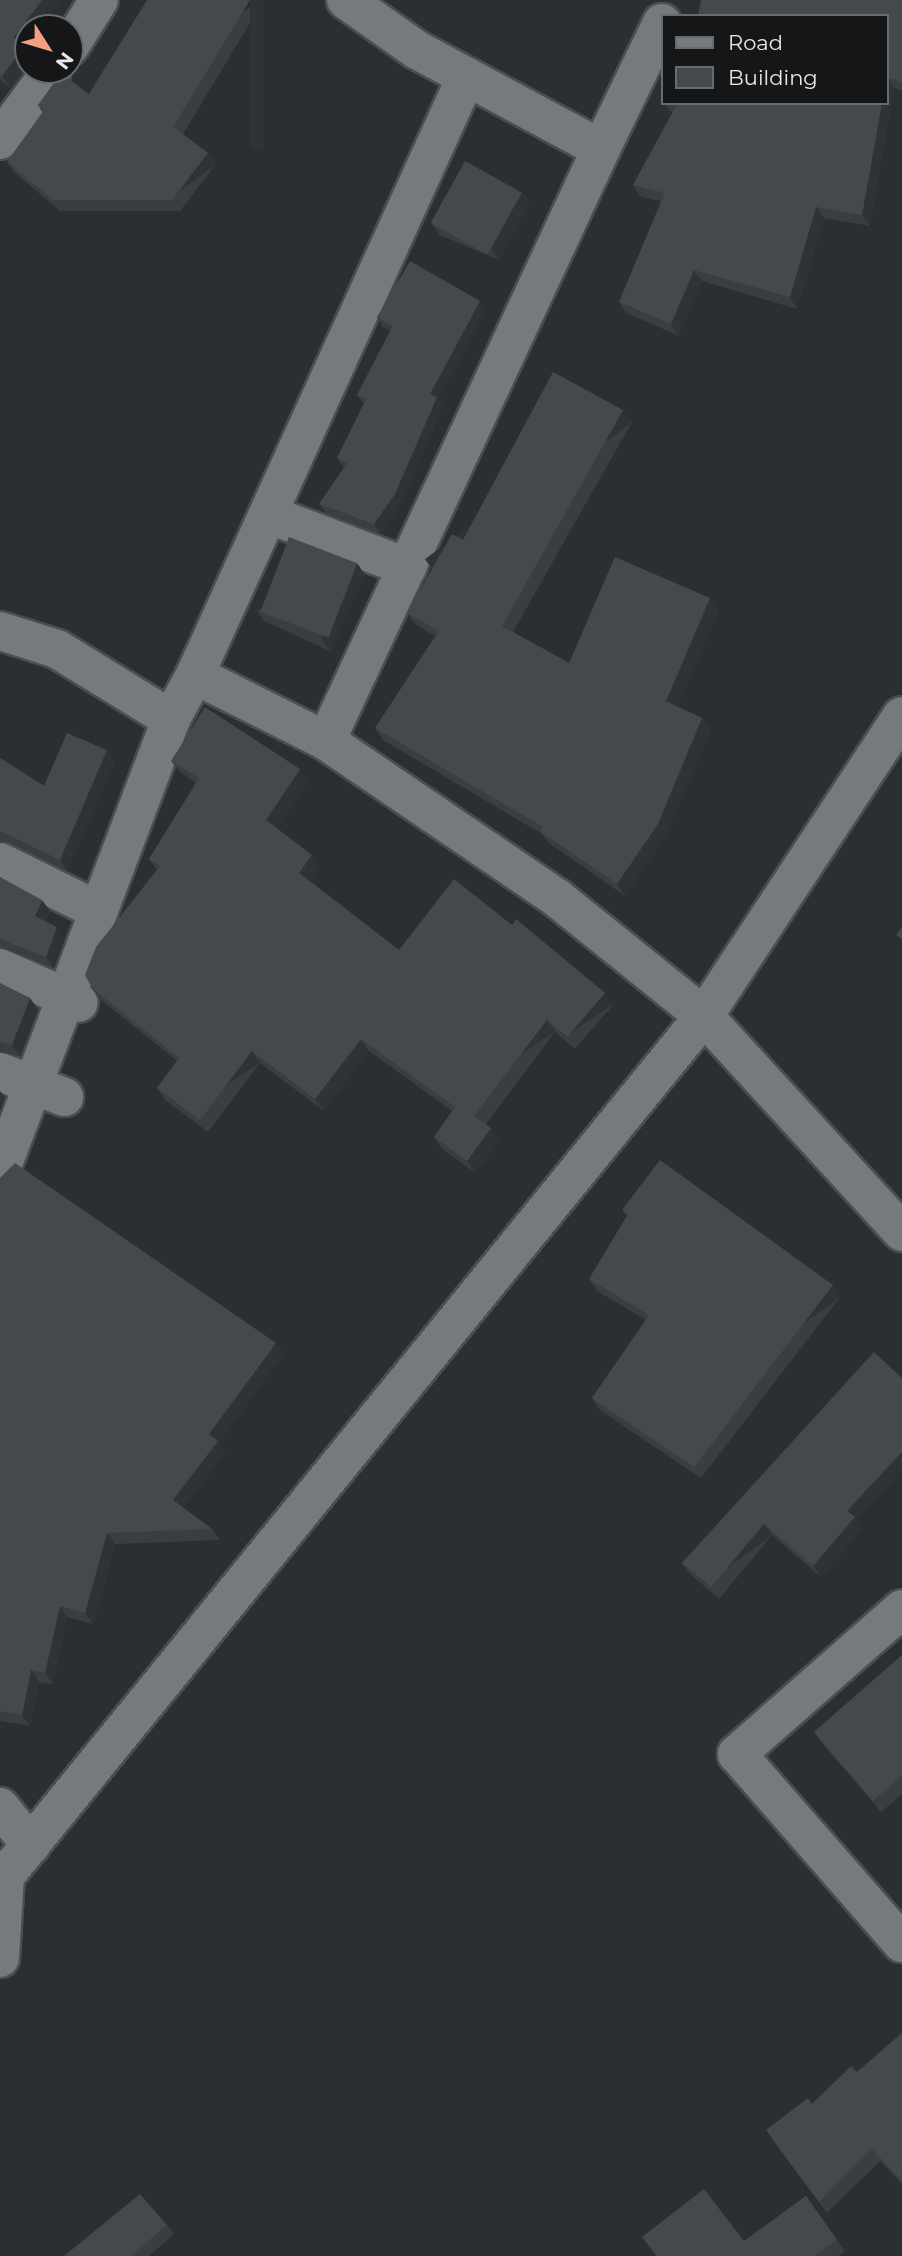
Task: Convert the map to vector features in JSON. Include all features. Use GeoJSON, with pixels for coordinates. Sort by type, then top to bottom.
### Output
{"type":"FeatureCollection","features":[{"type":"Feature","properties":{"kind":"street"},"geometry":{"type":"LineString","coordinates":[[84,24],[99,0]]}},
{"type":"Feature","properties":{"kind":"street"},"geometry":{"type":"LineString","coordinates":[[346,0],[466,76],[601,149]]}},
{"type":"Feature","properties":{"kind":"street"},"geometry":{"type":"LineString","coordinates":[[326,741],[660,27]]}},
{"type":"Feature","properties":{"kind":"street"},"geometry":{"type":"LineString","coordinates":[[0,1172],[33,1085],[73,1000],[99,911],[171,719],[195,675],[270,515],[466,76]]}},
{"type":"Feature","properties":{"kind":"street"},"geometry":{"type":"LineString","coordinates":[[0,140],[42,84]]}},
{"type":"Feature","properties":{"kind":"street"},"geometry":{"type":"LineString","coordinates":[[270,515],[407,567]]}},
{"type":"Feature","properties":{"kind":"street"},"geometry":{"type":"LineString","coordinates":[[0,631],[57,649],[171,719]]}},
{"type":"Feature","properties":{"kind":"street"},"geometry":{"type":"LineString","coordinates":[[195,675],[326,741],[557,898],[704,1016],[902,1232]]}},
{"type":"Feature","properties":{"kind":"street"},"geometry":{"type":"LineString","coordinates":[[0,1958],[5,1876],[704,1016],[902,716]]}},
{"type":"Feature","properties":{"kind":"street"},"geometry":{"type":"LineString","coordinates":[[0,862],[99,911]]}},
{"type":"Feature","properties":{"kind":"street"},"geometry":{"type":"LineString","coordinates":[[0,968],[73,1000]]}},
{"type":"Feature","properties":{"kind":"street"},"geometry":{"type":"LineString","coordinates":[[902,1609],[737,1754],[902,1943]]}},
{"type":"Feature","properties":{"kind":"street"},"geometry":{"type":"LineString","coordinates":[[0,1807],[31,1845]]}},
{"type":"Feature","properties":{"kind":"building"},"geometry":{"type":"Polygon","coordinates":[[[0,0],[42,0],[31,14],[14,14],[14,60],[2,76],[0,0]]]}},
{"type":"Feature","properties":{"kind":"building"},"geometry":{"type":"Polygon","coordinates":[[[147,0],[250,0],[173,127],[208,153],[172,200],[53,200],[7,162],[44,110],[38,105],[53,84],[76,84],[89,94],[147,0]]]}},
{"type":"Feature","properties":{"kind":"building"},"geometry":{"type":"Polygon","coordinates":[[[701,0],[902,0],[902,82],[888,77],[888,14],[698,14],[701,0]]]}},
{"type":"Feature","properties":{"kind":"building"},"geometry":{"type":"Polygon","coordinates":[[[676,105],[882,105],[862,215],[816,207],[790,297],[694,270],[671,324],[619,302],[665,193],[633,185],[676,105]]]}},
{"type":"Feature","properties":{"kind":"building"},"geometry":{"type":"Polygon","coordinates":[[[465,161],[522,193],[487,255],[431,223],[465,161]]]}},
{"type":"Feature","properties":{"kind":"building"},"geometry":{"type":"Polygon","coordinates":[[[410,261],[480,301],[430,394],[437,397],[395,494],[374,524],[319,504],[347,463],[337,458],[366,399],[357,395],[393,326],[377,317],[410,261]]]}},
{"type":"Feature","properties":{"kind":"building"},"geometry":{"type":"Polygon","coordinates":[[[553,372],[623,410],[502,626],[569,663],[615,557],[710,598],[666,701],[702,718],[658,824],[617,884],[540,831],[543,827],[375,728],[439,631],[407,613],[452,534],[463,540],[553,372]]]}},
{"type":"Feature","properties":{"kind":"building"},"geometry":{"type":"Polygon","coordinates":[[[289,537],[357,563],[328,638],[260,612],[289,537]]]}},
{"type":"Feature","properties":{"kind":"building"},"geometry":{"type":"Polygon","coordinates":[[[205,707],[300,769],[266,820],[312,855],[299,873],[399,950],[454,879],[512,925],[516,919],[605,993],[567,1037],[547,1020],[474,1116],[491,1128],[467,1161],[434,1137],[455,1107],[361,1039],[315,1099],[252,1051],[200,1120],[157,1088],[179,1058],[92,988],[85,975],[96,947],[160,866],[149,859],[199,778],[171,761],[205,707]]]}},
{"type":"Feature","properties":{"kind":"building"},"geometry":{"type":"Polygon","coordinates":[[[67,733],[107,750],[60,860],[0,831],[0,758],[44,786],[67,733]]]}},
{"type":"Feature","properties":{"kind":"building"},"geometry":{"type":"Polygon","coordinates":[[[0,877],[42,900],[35,916],[57,927],[46,957],[0,939],[0,877]]]}},
{"type":"Feature","properties":{"kind":"building"},"geometry":{"type":"Polygon","coordinates":[[[902,927],[902,939],[896,935],[902,927]]]}},
{"type":"Feature","properties":{"kind":"building"},"geometry":{"type":"Polygon","coordinates":[[[0,983],[30,998],[12,1045],[0,1042],[0,983]]]}},
{"type":"Feature","properties":{"kind":"building"},"geometry":{"type":"Polygon","coordinates":[[[660,1160],[833,1285],[694,1467],[592,1398],[649,1315],[589,1279],[628,1214],[622,1210],[660,1160]]]}},
{"type":"Feature","properties":{"kind":"building"},"geometry":{"type":"Polygon","coordinates":[[[15,1163],[276,1343],[209,1434],[218,1441],[173,1500],[212,1529],[107,1533],[85,1613],[60,1606],[45,1673],[31,1670],[22,1715],[0,1711],[0,1178],[15,1163]]]}},
{"type":"Feature","properties":{"kind":"building"},"geometry":{"type":"Polygon","coordinates":[[[874,1352],[902,1378],[902,1452],[847,1511],[855,1517],[813,1566],[764,1524],[711,1587],[682,1563],[874,1352]]]}},
{"type":"Feature","properties":{"kind":"building"},"geometry":{"type":"Polygon","coordinates":[[[902,1655],[902,1775],[873,1801],[814,1732],[902,1655]]]}},
{"type":"Feature","properties":{"kind":"building"},"geometry":{"type":"Polygon","coordinates":[[[902,2033],[902,2181],[872,2149],[819,2202],[766,2130],[808,2098],[812,2104],[851,2066],[857,2072],[902,2033]]]}},
{"type":"Feature","properties":{"kind":"building"},"geometry":{"type":"Polygon","coordinates":[[[704,2189],[744,2241],[806,2196],[837,2240],[814,2256],[657,2256],[642,2237],[704,2189]]]}},
{"type":"Feature","properties":{"kind":"building"},"geometry":{"type":"Polygon","coordinates":[[[140,2194],[167,2225],[131,2256],[64,2256],[140,2194]]]}}]}
